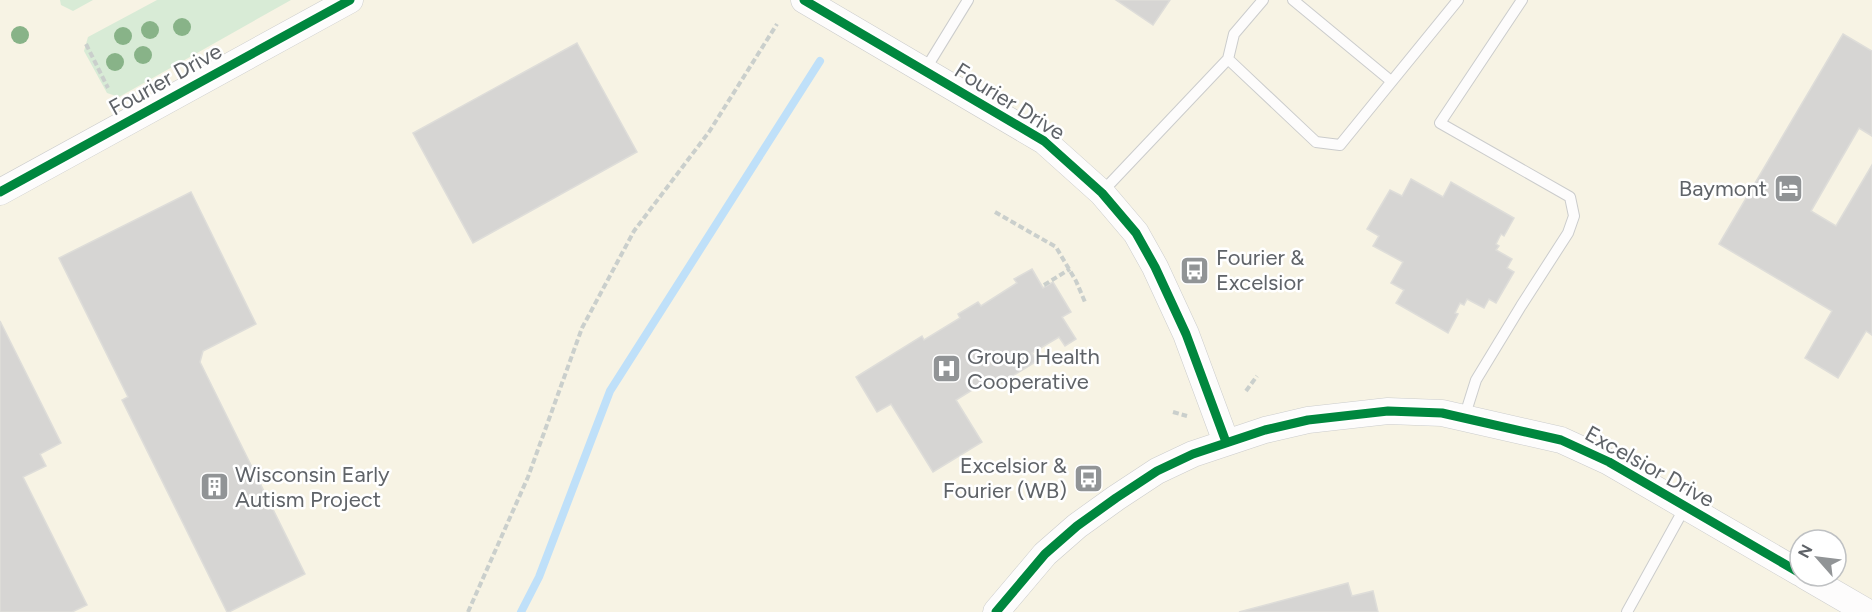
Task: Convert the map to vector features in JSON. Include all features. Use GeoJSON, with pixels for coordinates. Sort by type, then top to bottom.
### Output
{"type":"FeatureCollection","features":[{"type":"Feature","properties":{"kind":"street","name":"Fourier Drive"},"geometry":{"type":"LineString","coordinates":[[0,192],[350,0]]}},
{"type":"Feature","properties":{"kind":"street","name":"Fourier Drive"},"geometry":{"type":"LineString","coordinates":[[804,0],[1044,141],[1102,193],[1136,233],[1155,267],[1186,334],[1226,442]]}},
{"type":"Feature","properties":{"kind":"street","name":"Excelsior Drive"},"geometry":{"type":"LineString","coordinates":[[996,612],[1045,554],[1087,519],[1157,471],[1226,442],[1298,422],[1339,415],[1388,411],[1442,413],[1561,440],[1609,462],[1788,566]]}},
{"type":"Feature","properties":{"kind":"street"},"geometry":{"type":"LineString","coordinates":[[1826,588],[1867,612]]}},
{"type":"Feature","properties":{"kind":"lane"},"geometry":{"type":"LineString","coordinates":[[925,70],[968,0]]}},
{"type":"Feature","properties":{"kind":"lane"},"geometry":{"type":"LineString","coordinates":[[1102,193],[1228,59],[1234,34],[1263,0]]}},
{"type":"Feature","properties":{"kind":"lane"},"geometry":{"type":"LineString","coordinates":[[1293,0],[1391,81]]}},
{"type":"Feature","properties":{"kind":"lane"},"geometry":{"type":"LineString","coordinates":[[1228,59],[1316,142],[1340,145],[1458,0]]}},
{"type":"Feature","properties":{"kind":"lane"},"geometry":{"type":"LineString","coordinates":[[1464,418],[1476,380],[1568,233],[1574,216],[1570,197],[1440,123],[1522,0]]}},
{"type":"Feature","properties":{"kind":"lane"},"geometry":{"type":"LineString","coordinates":[[1627,612],[1685,507]]}},
{"type":"Feature","properties":{"kind":"path"},"geometry":{"type":"LineString","coordinates":[[468,612],[528,477],[582,328],[634,231],[709,132],[777,24]]}},
{"type":"Feature","properties":{"kind":"path"},"geometry":{"type":"LineString","coordinates":[[86,44],[108,88]]}},
{"type":"Feature","properties":{"kind":"path"},"geometry":{"type":"LineString","coordinates":[[995,212],[1056,247],[1070,269],[1085,302]]}},
{"type":"Feature","properties":{"kind":"path"},"geometry":{"type":"LineString","coordinates":[[1044,285],[1070,269]]}},
{"type":"Feature","properties":{"kind":"path"},"geometry":{"type":"LineString","coordinates":[[1246,391],[1257,376]]}},
{"type":"Feature","properties":{"kind":"path"},"geometry":{"type":"LineString","coordinates":[[1173,412],[1187,416]]}},
{"type":"Feature","properties":{"kind":"shaded area"},"geometry":{"type":"Polygon","coordinates":[[[0,0],[1872,0],[1872,612],[0,612],[0,0]]]}},
{"type":"Feature","properties":{"kind":"green space"},"geometry":{"type":"Polygon","coordinates":[[[60,0],[93,0],[73,11],[61,5],[60,0]]]}},
{"type":"Feature","properties":{"kind":"green space"},"geometry":{"type":"Polygon","coordinates":[[[157,0],[291,0],[119,97],[107,93],[84,51],[88,37],[157,0]]]}},
{"type":"Feature","properties":{"kind":"building"},"geometry":{"type":"Polygon","coordinates":[[[1116,0],[1170,0],[1153,25],[1116,0]]]}},
{"type":"Feature","properties":{"kind":"building","name":"Baymont"},"geometry":{"type":"Polygon","coordinates":[[[1843,34],[1872,51],[1872,136],[1859,128],[1811,211],[1836,226],[1872,165],[1872,335],[1866,331],[1838,378],[1805,358],[1832,311],[1719,244],[1843,34]]]}},
{"type":"Feature","properties":{"kind":"building"},"geometry":{"type":"Polygon","coordinates":[[[577,43],[637,152],[473,243],[413,133],[577,43]]]}},
{"type":"Feature","properties":{"kind":"building"},"geometry":{"type":"Polygon","coordinates":[[[1411,179],[1443,197],[1451,182],[1514,218],[1504,236],[1501,234],[1496,250],[1512,259],[1507,268],[1514,272],[1496,303],[1489,299],[1484,308],[1467,299],[1464,305],[1460,303],[1455,313],[1458,314],[1448,333],[1396,303],[1404,290],[1391,283],[1403,262],[1373,246],[1379,236],[1367,229],[1390,190],[1402,196],[1411,179]]]}},
{"type":"Feature","properties":{"kind":"building","name":"Wisconsin Early Autism Project"},"geometry":{"type":"Polygon","coordinates":[[[191,192],[256,324],[203,351],[200,362],[305,574],[229,612],[122,400],[128,397],[59,258],[191,192]]]}},
{"type":"Feature","properties":{"kind":"building","name":"Group Health Cooperative"},"geometry":{"type":"Polygon","coordinates":[[[1032,269],[1043,288],[1053,282],[1071,312],[1062,317],[1076,339],[1065,346],[1059,337],[1032,353],[1037,361],[998,385],[993,377],[956,400],[982,442],[933,472],[891,404],[877,412],[856,377],[922,336],[924,340],[960,318],[958,314],[978,302],[981,306],[1017,283],[1014,279],[1032,269]]]}},
{"type":"Feature","properties":{"kind":"building"},"geometry":{"type":"Polygon","coordinates":[[[0,321],[61,443],[40,454],[46,466],[23,477],[87,605],[72,612],[0,612],[0,321]]]}},
{"type":"Feature","properties":{"kind":"building"},"geometry":{"type":"Polygon","coordinates":[[[1348,583],[1352,596],[1373,591],[1378,612],[1239,612],[1348,583]]]}},
{"type":"Feature","properties":{"kind":"waterway"},"geometry":{"type":"LineString","coordinates":[[521,612],[539,577],[610,391],[820,61]]}},
{"type":"Feature","properties":{"kind":"cycle path"},"geometry":{"type":"LineString","coordinates":[[0,192],[350,0]]}},
{"type":"Feature","properties":{"kind":"cycle path"},"geometry":{"type":"LineString","coordinates":[[804,0],[1044,141],[1102,193],[1136,233],[1155,267],[1186,334],[1226,442]]}},
{"type":"Feature","properties":{"kind":"cycle path"},"geometry":{"type":"LineString","coordinates":[[996,612],[1045,554],[1077,526],[1157,471],[1193,454],[1265,430],[1308,420],[1388,411],[1442,413],[1561,440],[1609,462],[1788,566]]}},
{"type":"Feature","properties":{"kind":"place","name":"Baymont"},"geometry":{"type":"Point","coordinates":[1788,188]}},
{"type":"Feature","properties":{"kind":"place","name":"Fourier & Excelsior"},"geometry":{"type":"Point","coordinates":[1195,270]}},
{"type":"Feature","properties":{"kind":"place","name":"Group Health Cooperative"},"geometry":{"type":"Point","coordinates":[946,369]}},
{"type":"Feature","properties":{"kind":"place","name":"Excelsior & Fourier (WB)"},"geometry":{"type":"Point","coordinates":[1088,478]}},
{"type":"Feature","properties":{"kind":"place","name":"Wisconsin Early Autism Project"},"geometry":{"type":"Point","coordinates":[214,487]}}]}
